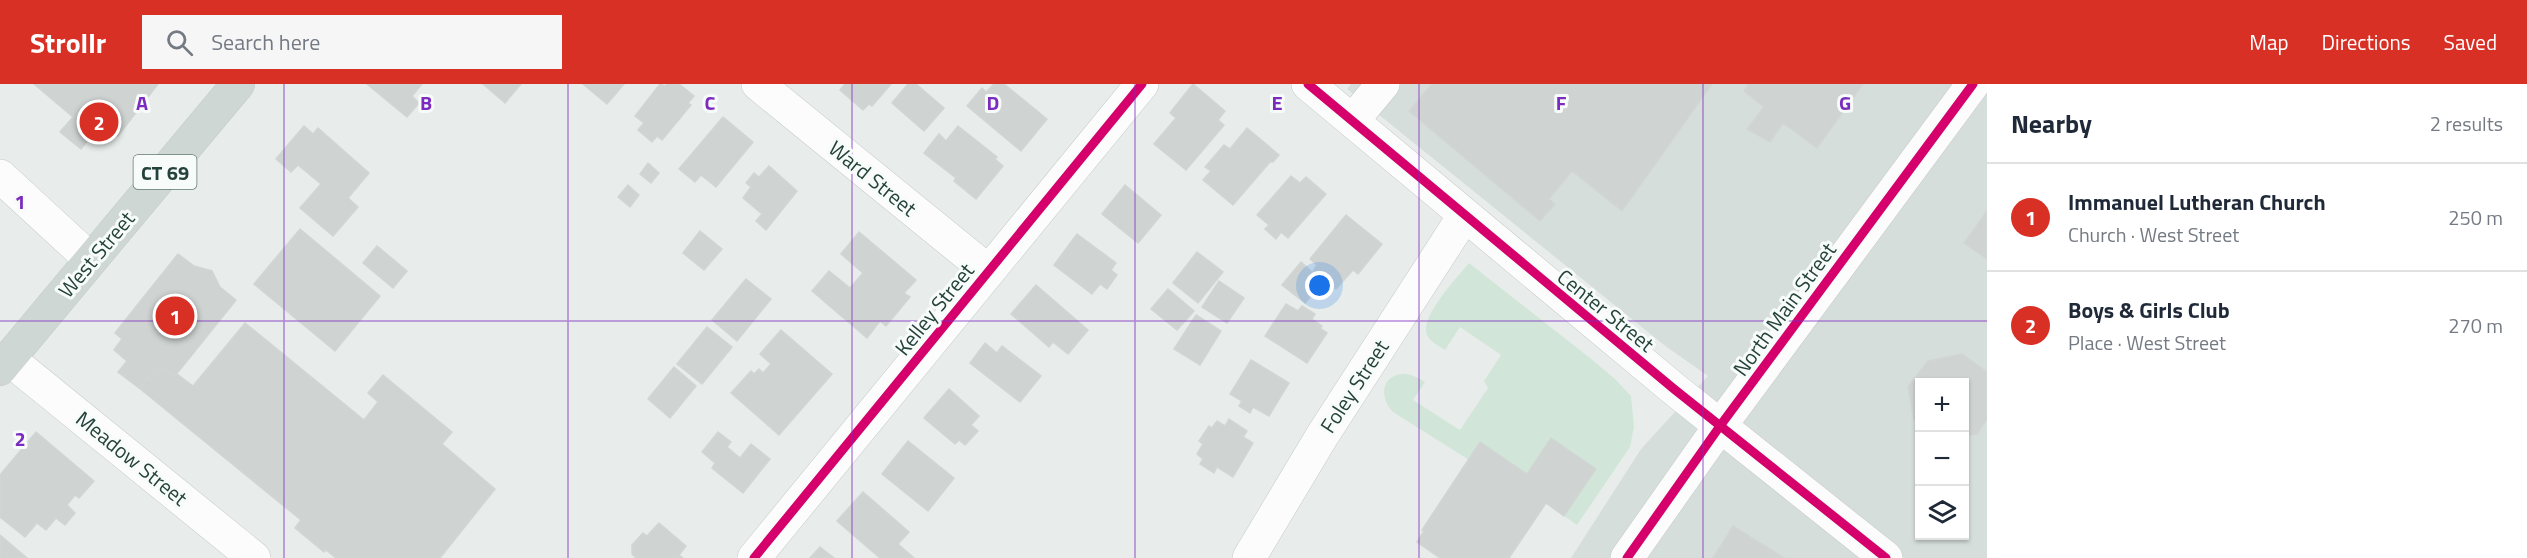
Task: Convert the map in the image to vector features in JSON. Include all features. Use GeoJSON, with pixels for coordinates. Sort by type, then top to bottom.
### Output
{"type":"FeatureCollection","features":[{"type":"Feature","properties":{"kind":"main road","name":"West Street"},"geometry":{"type":"LineString","coordinates":[[4,364],[238,84]]}},
{"type":"Feature","properties":{"kind":"street","name":"Ward Street"},"geometry":{"type":"LineString","coordinates":[[758,84],[988,271]]}},
{"type":"Feature","properties":{"kind":"street","name":"Kelley Street"},"geometry":{"type":"LineString","coordinates":[[754,558],[1142,84]]}},
{"type":"Feature","properties":{"kind":"street","name":"Center Street"},"geometry":{"type":"LineString","coordinates":[[1308,84],[1464,216],[1720,426],[1886,558]]}},
{"type":"Feature","properties":{"kind":"street"},"geometry":{"type":"LineString","coordinates":[[1353,120],[1383,84]]}},
{"type":"Feature","properties":{"kind":"street","name":"North Main Street"},"geometry":{"type":"LineString","coordinates":[[1627,558],[1720,426],[1973,84]]}},
{"type":"Feature","properties":{"kind":"street"},"geometry":{"type":"LineString","coordinates":[[0,176],[90,259]]}},
{"type":"Feature","properties":{"kind":"street","name":"Foley Street"},"geometry":{"type":"LineString","coordinates":[[1249,558],[1322,436],[1464,216]]}},
{"type":"Feature","properties":{"kind":"street","name":"Meadow Street"},"geometry":{"type":"LineString","coordinates":[[4,364],[254,558]]}},
{"type":"Feature","properties":{"kind":"shaded area"},"geometry":{"type":"Polygon","coordinates":[[[1351,84],[1987,84],[1987,558],[1571,558],[1641,449],[1708,376],[1664,345],[1347,89],[1351,84]]]}},
{"type":"Feature","properties":{"kind":"green space"},"geometry":{"type":"Polygon","coordinates":[[[1469,263],[1590,358],[1631,396],[1634,427],[1630,447],[1577,525],[1564,516],[1596,469],[1551,438],[1527,474],[1480,443],[1469,460],[1393,412],[1386,401],[1384,389],[1389,379],[1401,374],[1413,376],[1425,382],[1413,400],[1460,430],[1488,388],[1484,381],[1501,355],[1460,327],[1445,350],[1432,342],[1427,335],[1426,328],[1434,308],[1469,263]]]}},
{"type":"Feature","properties":{"kind":"building"},"geometry":{"type":"Polygon","coordinates":[[[34,84],[158,84],[118,136],[108,128],[98,139],[93,134],[81,149],[60,132],[73,117],[34,84]]]}},
{"type":"Feature","properties":{"kind":"building"},"geometry":{"type":"Polygon","coordinates":[[[367,84],[422,84],[412,96],[419,103],[407,117],[367,84]]]}},
{"type":"Feature","properties":{"kind":"building"},"geometry":{"type":"Polygon","coordinates":[[[483,84],[521,84],[505,103],[483,84]]]}},
{"type":"Feature","properties":{"kind":"building"},"geometry":{"type":"Polygon","coordinates":[[[583,84],[624,84],[607,104],[583,84]]]}},
{"type":"Feature","properties":{"kind":"building"},"geometry":{"type":"Polygon","coordinates":[[[660,84],[665,86],[679,84],[694,96],[688,103],[691,105],[662,140],[657,136],[652,142],[638,130],[644,123],[635,116],[660,84]]]}},
{"type":"Feature","properties":{"kind":"building"},"geometry":{"type":"Polygon","coordinates":[[[845,84],[891,84],[872,106],[869,104],[863,110],[840,90],[845,84]]]}},
{"type":"Feature","properties":{"kind":"building"},"geometry":{"type":"Polygon","coordinates":[[[908,84],[916,84],[944,108],[924,131],[892,103],[908,84]]]}},
{"type":"Feature","properties":{"kind":"building"},"geometry":{"type":"Polygon","coordinates":[[[994,84],[1004,84],[1047,119],[1021,151],[967,106],[982,88],[986,92],[994,84]]]}},
{"type":"Feature","properties":{"kind":"building"},"geometry":{"type":"Polygon","coordinates":[[[1193,84],[1225,111],[1218,120],[1224,125],[1186,170],[1154,144],[1176,118],[1170,113],[1193,84]]]}},
{"type":"Feature","properties":{"kind":"building"},"geometry":{"type":"Polygon","coordinates":[[[1432,84],[1712,84],[1622,211],[1572,171],[1549,199],[1555,204],[1540,221],[1409,111],[1432,84]]]}},
{"type":"Feature","properties":{"kind":"building"},"geometry":{"type":"Polygon","coordinates":[[[1746,84],[1863,84],[1817,148],[1783,123],[1770,142],[1747,129],[1764,107],[1744,91],[1748,85],[1746,84]]]}},
{"type":"Feature","properties":{"kind":"building"},"geometry":{"type":"Polygon","coordinates":[[[723,117],[753,142],[716,187],[701,175],[695,182],[679,169],[723,117]]]}},
{"type":"Feature","properties":{"kind":"building"},"geometry":{"type":"Polygon","coordinates":[[[304,126],[313,134],[318,128],[369,173],[348,198],[358,207],[333,236],[300,208],[321,184],[298,165],[291,172],[276,159],[304,126]]]}},
{"type":"Feature","properties":{"kind":"building"},"geometry":{"type":"Polygon","coordinates":[[[958,126],[997,157],[995,159],[1003,166],[976,199],[954,181],[956,178],[924,153],[939,134],[946,141],[958,126]]]}},
{"type":"Feature","properties":{"kind":"building"},"geometry":{"type":"Polygon","coordinates":[[[1247,128],[1279,155],[1273,162],[1270,162],[1233,205],[1203,180],[1211,171],[1205,167],[1224,145],[1230,149],[1247,128]]]}},
{"type":"Feature","properties":{"kind":"building"},"geometry":{"type":"Polygon","coordinates":[[[648,163],[659,173],[651,183],[640,174],[648,163]]]}},
{"type":"Feature","properties":{"kind":"building"},"geometry":{"type":"Polygon","coordinates":[[[769,166],[797,191],[766,230],[756,221],[762,214],[743,198],[751,187],[746,183],[754,173],[759,177],[769,166]]]}},
{"type":"Feature","properties":{"kind":"building"},"geometry":{"type":"Polygon","coordinates":[[[1291,176],[1300,183],[1306,177],[1326,194],[1288,238],[1281,232],[1276,239],[1265,229],[1269,225],[1257,215],[1291,176]]]}},
{"type":"Feature","properties":{"kind":"building"},"geometry":{"type":"Polygon","coordinates":[[[628,185],[639,195],[630,207],[618,197],[628,185]]]}},
{"type":"Feature","properties":{"kind":"building"},"geometry":{"type":"Polygon","coordinates":[[[1125,185],[1161,215],[1138,243],[1102,214],[1125,185]]]}},
{"type":"Feature","properties":{"kind":"building"},"geometry":{"type":"Polygon","coordinates":[[[1987,211],[1987,259],[1964,243],[1987,211]]]}},
{"type":"Feature","properties":{"kind":"building"},"geometry":{"type":"Polygon","coordinates":[[[1346,215],[1382,244],[1358,274],[1353,270],[1336,289],[1313,271],[1317,265],[1310,259],[1346,215]]]}},
{"type":"Feature","properties":{"kind":"building"},"geometry":{"type":"Polygon","coordinates":[[[300,229],[380,296],[335,351],[254,284],[300,229]]]}},
{"type":"Feature","properties":{"kind":"building"},"geometry":{"type":"Polygon","coordinates":[[[700,231],[722,249],[704,270],[683,253],[700,231]]]}},
{"type":"Feature","properties":{"kind":"building"},"geometry":{"type":"Polygon","coordinates":[[[859,232],[916,280],[904,293],[910,297],[886,326],[880,321],[867,338],[812,291],[829,271],[850,288],[863,273],[841,254],[859,232]]]}},
{"type":"Feature","properties":{"kind":"building"},"geometry":{"type":"Polygon","coordinates":[[[1077,234],[1116,263],[1111,270],[1117,275],[1107,289],[1100,284],[1092,294],[1054,265],[1077,234]]]}},
{"type":"Feature","properties":{"kind":"building"},"geometry":{"type":"Polygon","coordinates":[[[377,246],[407,271],[393,288],[363,263],[377,246]]]}},
{"type":"Feature","properties":{"kind":"building"},"geometry":{"type":"Polygon","coordinates":[[[1197,252],[1223,272],[1198,303],[1173,283],[1197,252]]]}},
{"type":"Feature","properties":{"kind":"building"},"geometry":{"type":"Polygon","coordinates":[[[178,254],[194,266],[212,271],[220,287],[236,300],[175,376],[164,368],[151,380],[148,377],[139,388],[118,372],[127,361],[114,350],[122,339],[115,333],[178,254]]]}},
{"type":"Feature","properties":{"kind":"building"},"geometry":{"type":"Polygon","coordinates":[[[1301,262],[1323,282],[1305,303],[1282,285],[1301,262]]]}},
{"type":"Feature","properties":{"kind":"building"},"geometry":{"type":"Polygon","coordinates":[[[746,279],[771,299],[737,341],[712,320],[746,279]]]}},
{"type":"Feature","properties":{"kind":"building"},"geometry":{"type":"Polygon","coordinates":[[[1219,281],[1244,298],[1227,323],[1202,307],[1219,281]]]}},
{"type":"Feature","properties":{"kind":"building"},"geometry":{"type":"Polygon","coordinates":[[[1036,285],[1088,330],[1068,354],[1053,342],[1049,347],[1011,314],[1036,285]]]}},
{"type":"Feature","properties":{"kind":"building"},"geometry":{"type":"Polygon","coordinates":[[[1168,289],[1194,311],[1177,330],[1151,309],[1168,289]]]}},
{"type":"Feature","properties":{"kind":"building"},"geometry":{"type":"Polygon","coordinates":[[[1286,304],[1298,311],[1302,306],[1315,314],[1312,319],[1327,333],[1307,363],[1265,336],[1286,304]]]}},
{"type":"Feature","properties":{"kind":"building"},"geometry":{"type":"Polygon","coordinates":[[[1196,315],[1221,331],[1200,365],[1174,349],[1196,315]]]}},
{"type":"Feature","properties":{"kind":"building"},"geometry":{"type":"Polygon","coordinates":[[[245,323],[364,420],[378,402],[368,393],[383,375],[452,432],[442,444],[495,489],[440,558],[336,558],[326,550],[324,552],[295,528],[301,520],[139,388],[148,377],[151,380],[164,368],[193,386],[245,323]]]}},
{"type":"Feature","properties":{"kind":"building"},"geometry":{"type":"Polygon","coordinates":[[[707,327],[732,347],[702,384],[677,364],[707,327]]]}},
{"type":"Feature","properties":{"kind":"building"},"geometry":{"type":"Polygon","coordinates":[[[781,330],[832,374],[779,435],[731,393],[751,371],[754,374],[759,369],[763,373],[771,364],[760,354],[781,330]]]}},
{"type":"Feature","properties":{"kind":"building"},"geometry":{"type":"Polygon","coordinates":[[[985,343],[997,353],[1002,346],[1041,376],[1020,402],[970,363],[985,343]]]}},
{"type":"Feature","properties":{"kind":"building"},"geometry":{"type":"Polygon","coordinates":[[[1962,354],[1987,372],[1987,419],[1977,434],[1969,435],[1969,378],[1915,378],[1914,420],[1908,387],[1928,361],[1962,354]]]}},
{"type":"Feature","properties":{"kind":"building"},"geometry":{"type":"Polygon","coordinates":[[[1251,360],[1289,383],[1269,416],[1253,407],[1250,413],[1239,406],[1242,401],[1230,394],[1251,360]]]}},
{"type":"Feature","properties":{"kind":"building"},"geometry":{"type":"Polygon","coordinates":[[[674,367],[696,386],[670,418],[648,399],[674,367]]]}},
{"type":"Feature","properties":{"kind":"building"},"geometry":{"type":"Polygon","coordinates":[[[949,389],[979,416],[971,425],[978,431],[965,445],[959,440],[955,444],[924,418],[949,389]]]}},
{"type":"Feature","properties":{"kind":"building"},"geometry":{"type":"Polygon","coordinates":[[[1229,419],[1247,431],[1243,437],[1253,443],[1233,477],[1217,467],[1214,473],[1200,464],[1203,459],[1197,454],[1203,444],[1199,441],[1209,426],[1212,428],[1217,421],[1225,426],[1229,419]]]}},
{"type":"Feature","properties":{"kind":"building"},"geometry":{"type":"Polygon","coordinates":[[[36,432],[94,481],[79,498],[75,495],[67,505],[75,513],[65,525],[56,518],[46,530],[37,523],[25,537],[0,517],[0,475],[36,432]]]}},
{"type":"Feature","properties":{"kind":"building"},"geometry":{"type":"Polygon","coordinates":[[[718,432],[731,442],[727,447],[740,458],[751,444],[770,459],[743,493],[712,468],[715,463],[702,452],[718,432]]]}},
{"type":"Feature","properties":{"kind":"building"},"geometry":{"type":"Polygon","coordinates":[[[1551,438],[1596,469],[1564,516],[1546,503],[1509,558],[1440,558],[1417,542],[1424,531],[1422,530],[1480,442],[1527,474],[1551,438]]]}},
{"type":"Feature","properties":{"kind":"building"},"geometry":{"type":"Polygon","coordinates":[[[908,441],[954,478],[928,511],[882,474],[908,441]]]}},
{"type":"Feature","properties":{"kind":"building"},"geometry":{"type":"Polygon","coordinates":[[[863,492],[909,532],[898,544],[914,558],[880,558],[837,521],[863,492]]]}},
{"type":"Feature","properties":{"kind":"building"},"geometry":{"type":"Polygon","coordinates":[[[659,523],[686,546],[679,555],[683,558],[636,558],[632,554],[632,545],[643,533],[647,536],[659,523]]]}},
{"type":"Feature","properties":{"kind":"building"},"geometry":{"type":"Polygon","coordinates":[[[1733,526],[1784,558],[1713,558],[1733,526]]]}},
{"type":"Feature","properties":{"kind":"building"},"geometry":{"type":"Polygon","coordinates":[[[0,535],[27,558],[0,558],[0,535]]]}},
{"type":"Feature","properties":{"kind":"building"},"geometry":{"type":"Polygon","coordinates":[[[820,547],[834,558],[810,558],[820,547]]]}},
{"type":"Feature","properties":{"kind":"cycle path"},"geometry":{"type":"LineString","coordinates":[[754,558],[1142,84]]}},
{"type":"Feature","properties":{"kind":"cycle path"},"geometry":{"type":"LineString","coordinates":[[1308,84],[1674,389],[1886,558]]}},
{"type":"Feature","properties":{"kind":"cycle path"},"geometry":{"type":"LineString","coordinates":[[1627,558],[1720,426],[1973,84]]}},
{"type":"Feature","properties":{"kind":"place","name":"Boys & Girls Club"},"geometry":{"type":"Point","coordinates":[99,122]}},
{"type":"Feature","properties":{"kind":"place","name":"Immanuel Lutheran Church"},"geometry":{"type":"Point","coordinates":[175,316]}}]}
